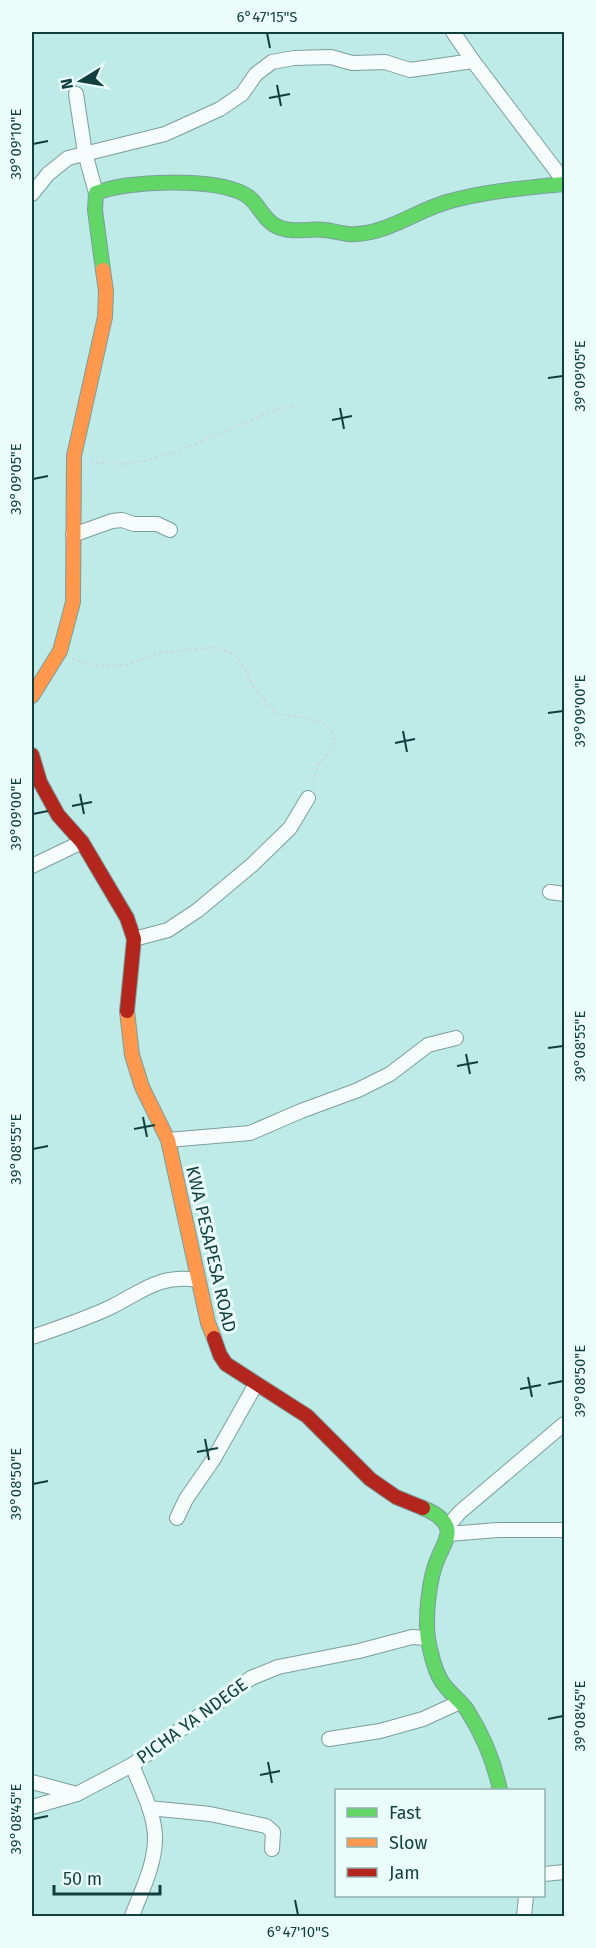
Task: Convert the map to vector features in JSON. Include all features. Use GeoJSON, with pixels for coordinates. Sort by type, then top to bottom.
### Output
{"type":"FeatureCollection","features":[{"type":"Feature","properties":{"kind":"street"},"geometry":{"type":"LineString","coordinates":[[453,32],[472,61],[564,183]]}},
{"type":"Feature","properties":{"kind":"street"},"geometry":{"type":"LineString","coordinates":[[32,194],[48,174],[68,158],[165,134],[220,109],[242,94],[256,74],[272,62],[294,58],[331,57],[352,63],[385,62],[410,70],[472,61]]}},
{"type":"Feature","properties":{"kind":"street"},"geometry":{"type":"LineString","coordinates":[[32,696],[60,651],[73,602],[74,456],[105,317],[106,291],[95,210],[96,193],[85,153],[76,94]]}},
{"type":"Feature","properties":{"kind":"street"},"geometry":{"type":"LineString","coordinates":[[96,193],[109,188],[145,184],[179,184],[232,190],[243,192],[254,200],[267,221],[283,228],[327,230],[349,234],[380,229],[434,206],[475,196],[564,183]]}},
{"type":"Feature","properties":{"kind":"street"},"geometry":{"type":"LineString","coordinates":[[73,535],[112,521],[122,520],[134,524],[157,524],[170,530]]}},
{"type":"Feature","properties":{"kind":"street","name":"KWA PESAPESA ROAD"},"geometry":{"type":"LineString","coordinates":[[32,755],[40,782],[58,815],[82,842],[127,918],[134,939],[127,1014],[132,1055],[142,1087],[168,1140],[208,1323],[220,1355],[226,1364],[307,1416],[370,1479],[396,1497],[431,1511],[442,1519],[448,1531]]}},
{"type":"Feature","properties":{"kind":"street"},"geometry":{"type":"LineString","coordinates":[[134,939],[168,930],[198,910],[252,865],[290,828],[308,798]]}},
{"type":"Feature","properties":{"kind":"street"},"geometry":{"type":"LineString","coordinates":[[32,866],[82,842]]}},
{"type":"Feature","properties":{"kind":"street"},"geometry":{"type":"LineString","coordinates":[[550,892],[564,894]]}},
{"type":"Feature","properties":{"kind":"street"},"geometry":{"type":"LineString","coordinates":[[168,1140],[250,1133],[358,1090],[390,1074],[428,1045],[456,1038]]}},
{"type":"Feature","properties":{"kind":"street"},"geometry":{"type":"LineString","coordinates":[[32,1339],[109,1308],[151,1284],[180,1278],[198,1280]]}},
{"type":"Feature","properties":{"kind":"street"},"geometry":{"type":"LineString","coordinates":[[177,1518],[186,1499],[213,1460],[256,1384]]}},
{"type":"Feature","properties":{"kind":"street"},"geometry":{"type":"LineString","coordinates":[[500,1789],[496,1769],[486,1743],[460,1702],[444,1685],[435,1668],[428,1638],[429,1602],[434,1567],[448,1531],[460,1512],[564,1424]]}},
{"type":"Feature","properties":{"kind":"street"},"geometry":{"type":"LineString","coordinates":[[448,1531],[564,1530]]}},
{"type":"Feature","properties":{"kind":"street","name":"PICHA YA NDEGE"},"geometry":{"type":"LineString","coordinates":[[32,1807],[77,1794],[132,1765],[251,1678],[278,1667],[359,1651],[412,1636],[428,1638]]}},
{"type":"Feature","properties":{"kind":"street"},"geometry":{"type":"LineString","coordinates":[[329,1738],[380,1731],[423,1719],[460,1702]]}},
{"type":"Feature","properties":{"kind":"street"},"geometry":{"type":"LineString","coordinates":[[132,1765],[149,1808],[155,1838],[153,1859],[132,1917]]}},
{"type":"Feature","properties":{"kind":"street"},"geometry":{"type":"LineString","coordinates":[[32,1782],[77,1794]]}},
{"type":"Feature","properties":{"kind":"street"},"geometry":{"type":"LineString","coordinates":[[149,1808],[210,1814],[266,1826],[273,1832],[272,1849]]}},
{"type":"Feature","properties":{"kind":"street"},"geometry":{"type":"LineString","coordinates":[[545,1874],[564,1872]]}},
{"type":"Feature","properties":{"kind":"street"},"geometry":{"type":"LineString","coordinates":[[524,1917],[526,1897]]}},
{"type":"Feature","properties":{"kind":"path"},"geometry":{"type":"LineString","coordinates":[[74,456],[99,463],[120,465],[142,460],[206,441],[257,417],[295,405]]}},
{"type":"Feature","properties":{"kind":"path"},"geometry":{"type":"LineString","coordinates":[[60,651],[76,661],[99,666],[126,665],[158,653],[216,646],[235,654],[255,689],[277,714],[308,718],[324,723],[333,736],[333,747],[317,769],[308,798]]}},
{"type":"Feature","properties":{"kind":"traffic: fast"},"geometry":{"type":"LineString","coordinates":[[103,270],[95,210],[96,193],[129,185],[149,183],[212,185],[249,197],[271,223],[282,228],[361,234],[386,228],[435,206],[461,198],[505,190],[564,184]]}},
{"type":"Feature","properties":{"kind":"traffic: fast"},"geometry":{"type":"LineString","coordinates":[[423,1508],[441,1518],[448,1532],[435,1566],[428,1598],[427,1630],[432,1658],[442,1681],[465,1707],[478,1729],[491,1759],[500,1789]]}},
{"type":"Feature","properties":{"kind":"traffic: slow"},"geometry":{"type":"LineString","coordinates":[[32,696],[60,651],[73,602],[74,456],[105,317],[106,291],[103,270]]}},
{"type":"Feature","properties":{"kind":"traffic: slow"},"geometry":{"type":"LineString","coordinates":[[127,1011],[132,1055],[142,1087],[168,1140],[208,1323],[214,1338]]}},
{"type":"Feature","properties":{"kind":"traffic: jam"},"geometry":{"type":"LineString","coordinates":[[32,755],[40,782],[58,815],[82,842],[127,918],[134,939],[127,1011]]}},
{"type":"Feature","properties":{"kind":"traffic: jam"},"geometry":{"type":"LineString","coordinates":[[214,1338],[226,1364],[307,1416],[370,1479],[396,1497],[423,1508]]}}]}
